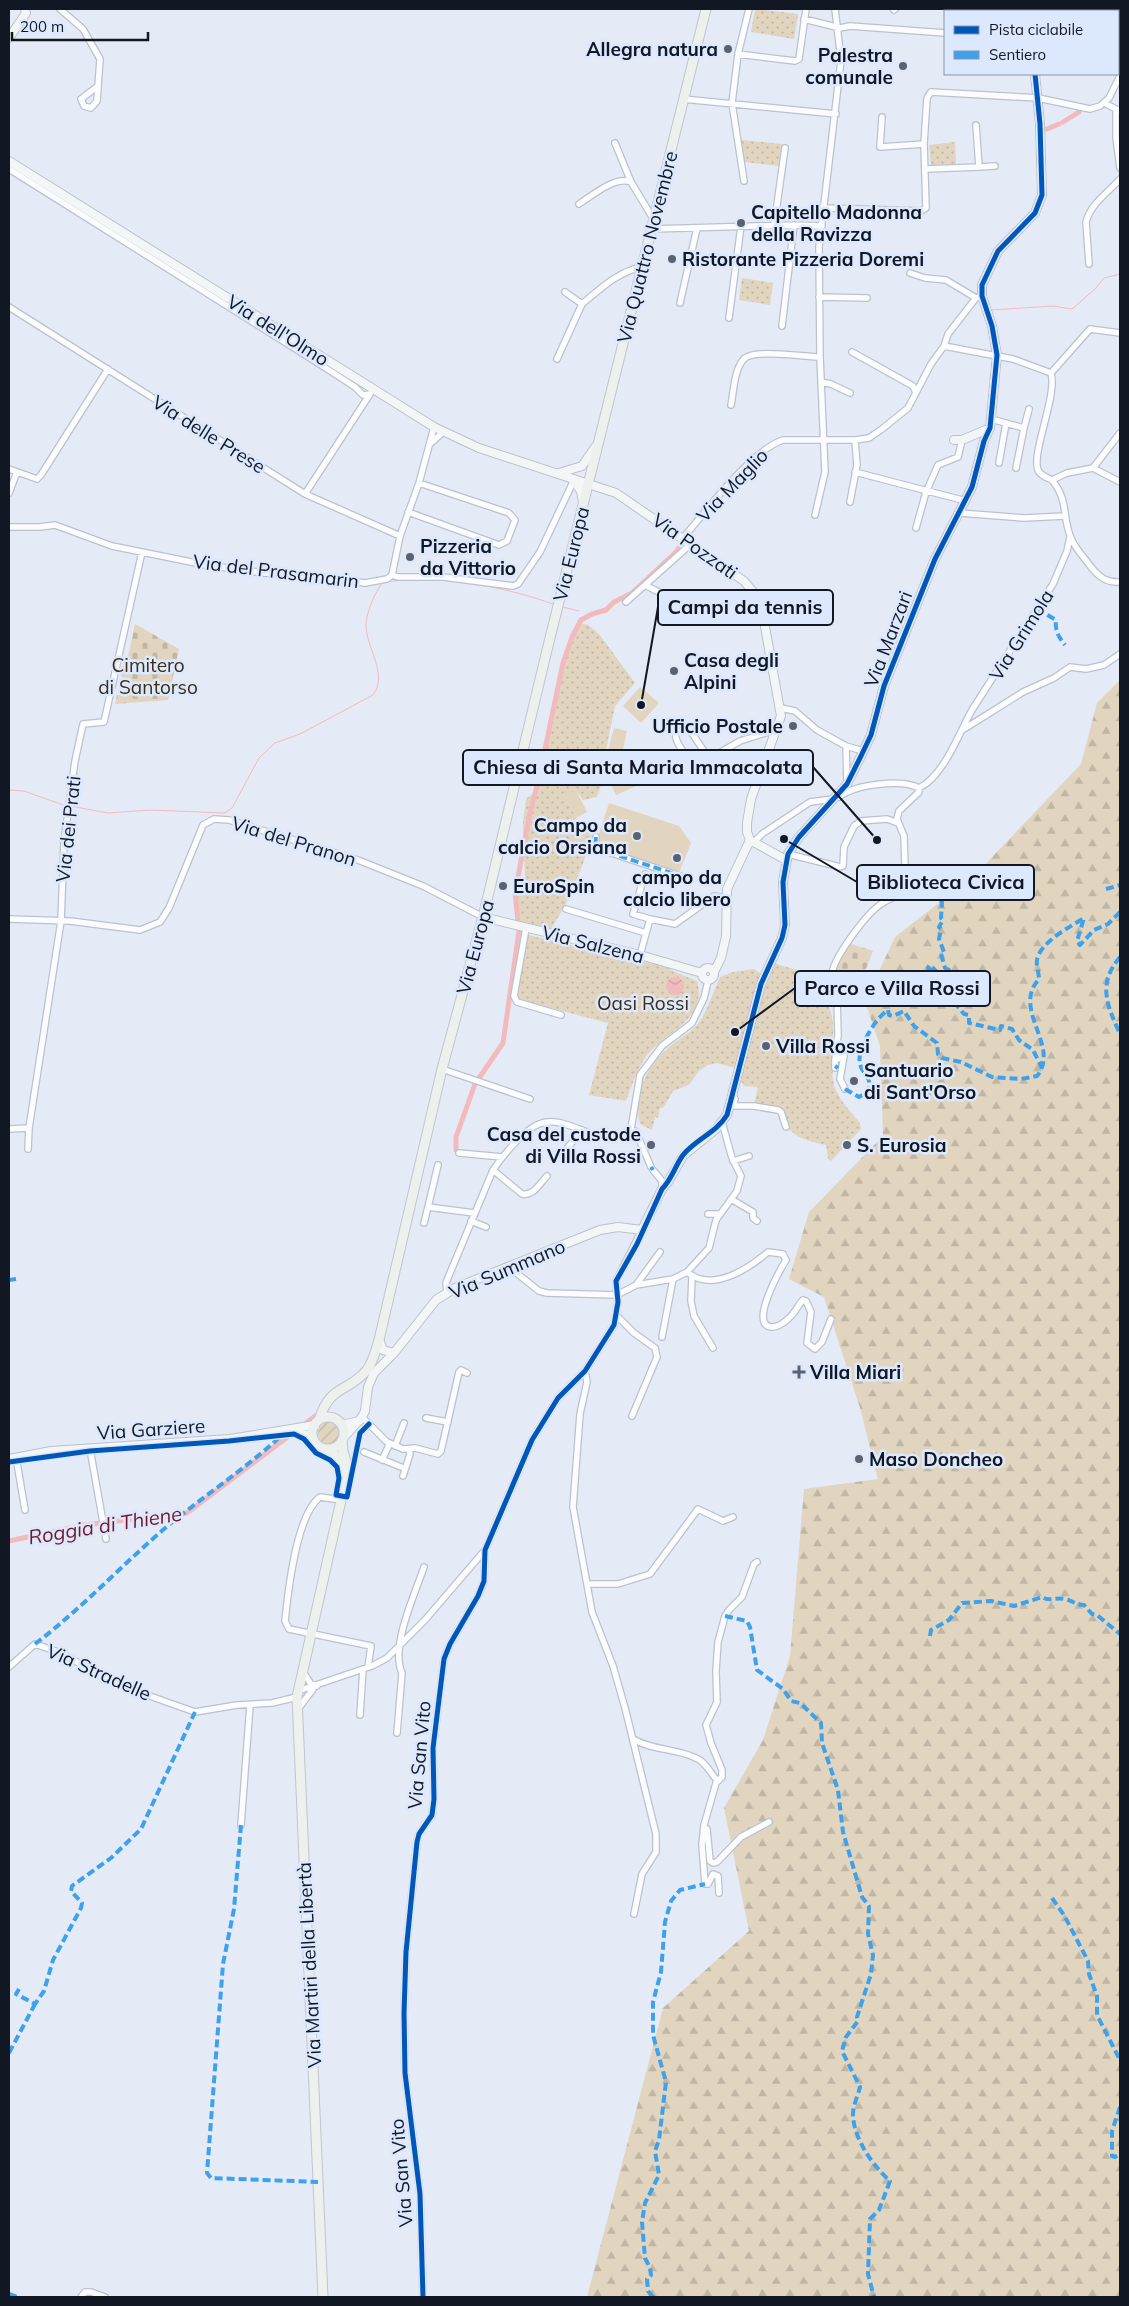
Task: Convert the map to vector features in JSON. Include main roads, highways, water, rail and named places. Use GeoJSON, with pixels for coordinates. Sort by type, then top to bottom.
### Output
{"type":"FeatureCollection","features":[{"type":"Feature","properties":{"kind":"main road","name":"Via Quattro Novembre"},"geometry":{"type":"LineString","coordinates":[[589,482],[706,9]]}},
{"type":"Feature","properties":{"kind":"main road","name":"Via Europa"},"geometry":{"type":"LineString","coordinates":[[317,1423],[325,1402],[355,1381],[368,1368],[379,1340],[442,1069],[484,917],[589,482]]}},
{"type":"Feature","properties":{"kind":"main road"},"geometry":{"type":"LineString","coordinates":[[324,1449],[335,1448],[343,1439],[339,1422],[331,1408],[335,1394]]}},
{"type":"Feature","properties":{"kind":"main road"},"geometry":{"type":"LineString","coordinates":[[339,1422],[327,1417],[317,1423],[313,1438],[316,1443],[339,1460],[345,1471],[346,1479]]}},
{"type":"Feature","properties":{"kind":"main road","name":"Via Martiri della Libertà"},"geometry":{"type":"LineString","coordinates":[[323,2297],[298,1694],[348,1469],[343,1451],[343,1439]]}},
{"type":"Feature","properties":{"kind":"water"},"geometry":{"type":"Polygon","coordinates":[[[675,977],[681,980],[684,986],[681,992],[675,995],[669,992],[666,986],[669,980],[675,977]]]}},
{"type":"Feature","properties":{"kind":"waterway","name":"Roggia di Thiene"},"geometry":{"type":"LineString","coordinates":[[1063,122],[1079,112]]}},
{"type":"Feature","properties":{"kind":"waterway","name":"Roggia di Thiene"},"geometry":{"type":"LineString","coordinates":[[1047,129],[1059,124]]}},
{"type":"Feature","properties":{"kind":"waterway"},"geometry":{"type":"LineString","coordinates":[[991,310],[1053,306],[1072,309],[1095,289],[1104,278],[1120,274]]}},
{"type":"Feature","properties":{"kind":"waterway","name":"Roggia di Thiene"},"geometry":{"type":"LineString","coordinates":[[456,1150],[456,1137],[475,1084],[503,1043],[519,931],[515,893],[530,813],[563,663],[572,637],[581,620],[606,610],[614,602],[632,593],[675,553],[683,543]]}},
{"type":"Feature","properties":{"kind":"waterway"},"geometry":{"type":"LineString","coordinates":[[70,806],[108,813],[150,810],[225,813],[232,808],[259,758],[275,743],[300,734],[373,695],[379,678],[366,623],[372,602],[382,583],[423,579],[446,580],[491,587],[553,604]]}},
{"type":"Feature","properties":{"kind":"waterway"},"geometry":{"type":"LineString","coordinates":[[563,607],[579,611]]}},
{"type":"Feature","properties":{"kind":"waterway"},"geometry":{"type":"LineString","coordinates":[[9,790],[24,791],[66,806]]}},
{"type":"Feature","properties":{"kind":"waterway","name":"Roggia di Thiene"},"geometry":{"type":"LineString","coordinates":[[9,1541],[84,1525],[187,1513],[318,1414]]}},
{"type":"Feature","properties":{"kind":"place","name":"Allegra natura"},"geometry":{"type":"Point","coordinates":[728,49]}},
{"type":"Feature","properties":{"kind":"place","name":"Palestra comunale"},"geometry":{"type":"Point","coordinates":[903,66]}},
{"type":"Feature","properties":{"kind":"place","name":"Capitello Madonna della Ravizza"},"geometry":{"type":"Point","coordinates":[741,223]}},
{"type":"Feature","properties":{"kind":"place","name":"Ristorante Pizzeria Doremi"},"geometry":{"type":"Point","coordinates":[672,259]}},
{"type":"Feature","properties":{"kind":"place","name":"Pizzeria da Vittorio"},"geometry":{"type":"Point","coordinates":[410,557]}},
{"type":"Feature","properties":{"kind":"place","name":"Casa degli Alpini"},"geometry":{"type":"Point","coordinates":[674,671]}},
{"type":"Feature","properties":{"kind":"place","name":"Campi da tennis"},"geometry":{"type":"Point","coordinates":[641,705]}},
{"type":"Feature","properties":{"kind":"place","name":"Ufficio Postale"},"geometry":{"type":"Point","coordinates":[793,726]}},
{"type":"Feature","properties":{"kind":"place","name":"Campo da calcio Orsiana"},"geometry":{"type":"Point","coordinates":[637,836]}},
{"type":"Feature","properties":{"kind":"place","name":"Biblioteca Civica"},"geometry":{"type":"Point","coordinates":[784,839]}},
{"type":"Feature","properties":{"kind":"place","name":"Chiesa di Santa Maria Immacolata"},"geometry":{"type":"Point","coordinates":[877,840]}},
{"type":"Feature","properties":{"kind":"place","name":"campo da calcio libero"},"geometry":{"type":"Point","coordinates":[677,858]}},
{"type":"Feature","properties":{"kind":"place","name":"EuroSpin"},"geometry":{"type":"Point","coordinates":[503,886]}},
{"type":"Feature","properties":{"kind":"place","name":"Parco e Villa Rossi"},"geometry":{"type":"Point","coordinates":[735,1032]}},
{"type":"Feature","properties":{"kind":"place","name":"Villa Rossi"},"geometry":{"type":"Point","coordinates":[766,1046]}},
{"type":"Feature","properties":{"kind":"place","name":"Santuario di Sant'Orso"},"geometry":{"type":"Point","coordinates":[854,1081]}},
{"type":"Feature","properties":{"kind":"place","name":"Casa del custode di Villa Rossi"},"geometry":{"type":"Point","coordinates":[651,1145]}},
{"type":"Feature","properties":{"kind":"place","name":"S. Eurosia"},"geometry":{"type":"Point","coordinates":[847,1145]}},
{"type":"Feature","properties":{"kind":"place","name":"Villa Miari"},"geometry":{"type":"Point","coordinates":[799,1372]}},
{"type":"Feature","properties":{"kind":"place","name":"Maso Doncheo"},"geometry":{"type":"Point","coordinates":[859,1459]}},
{"type":"Feature","properties":{"kind":"park label","name":"Cimitero di Santorso"},"geometry":{"type":"Point","coordinates":[148,676]}},
{"type":"Feature","properties":{"kind":"park label","name":"Oasi Rossi"},"geometry":{"type":"Point","coordinates":[643,1003]}}]}
